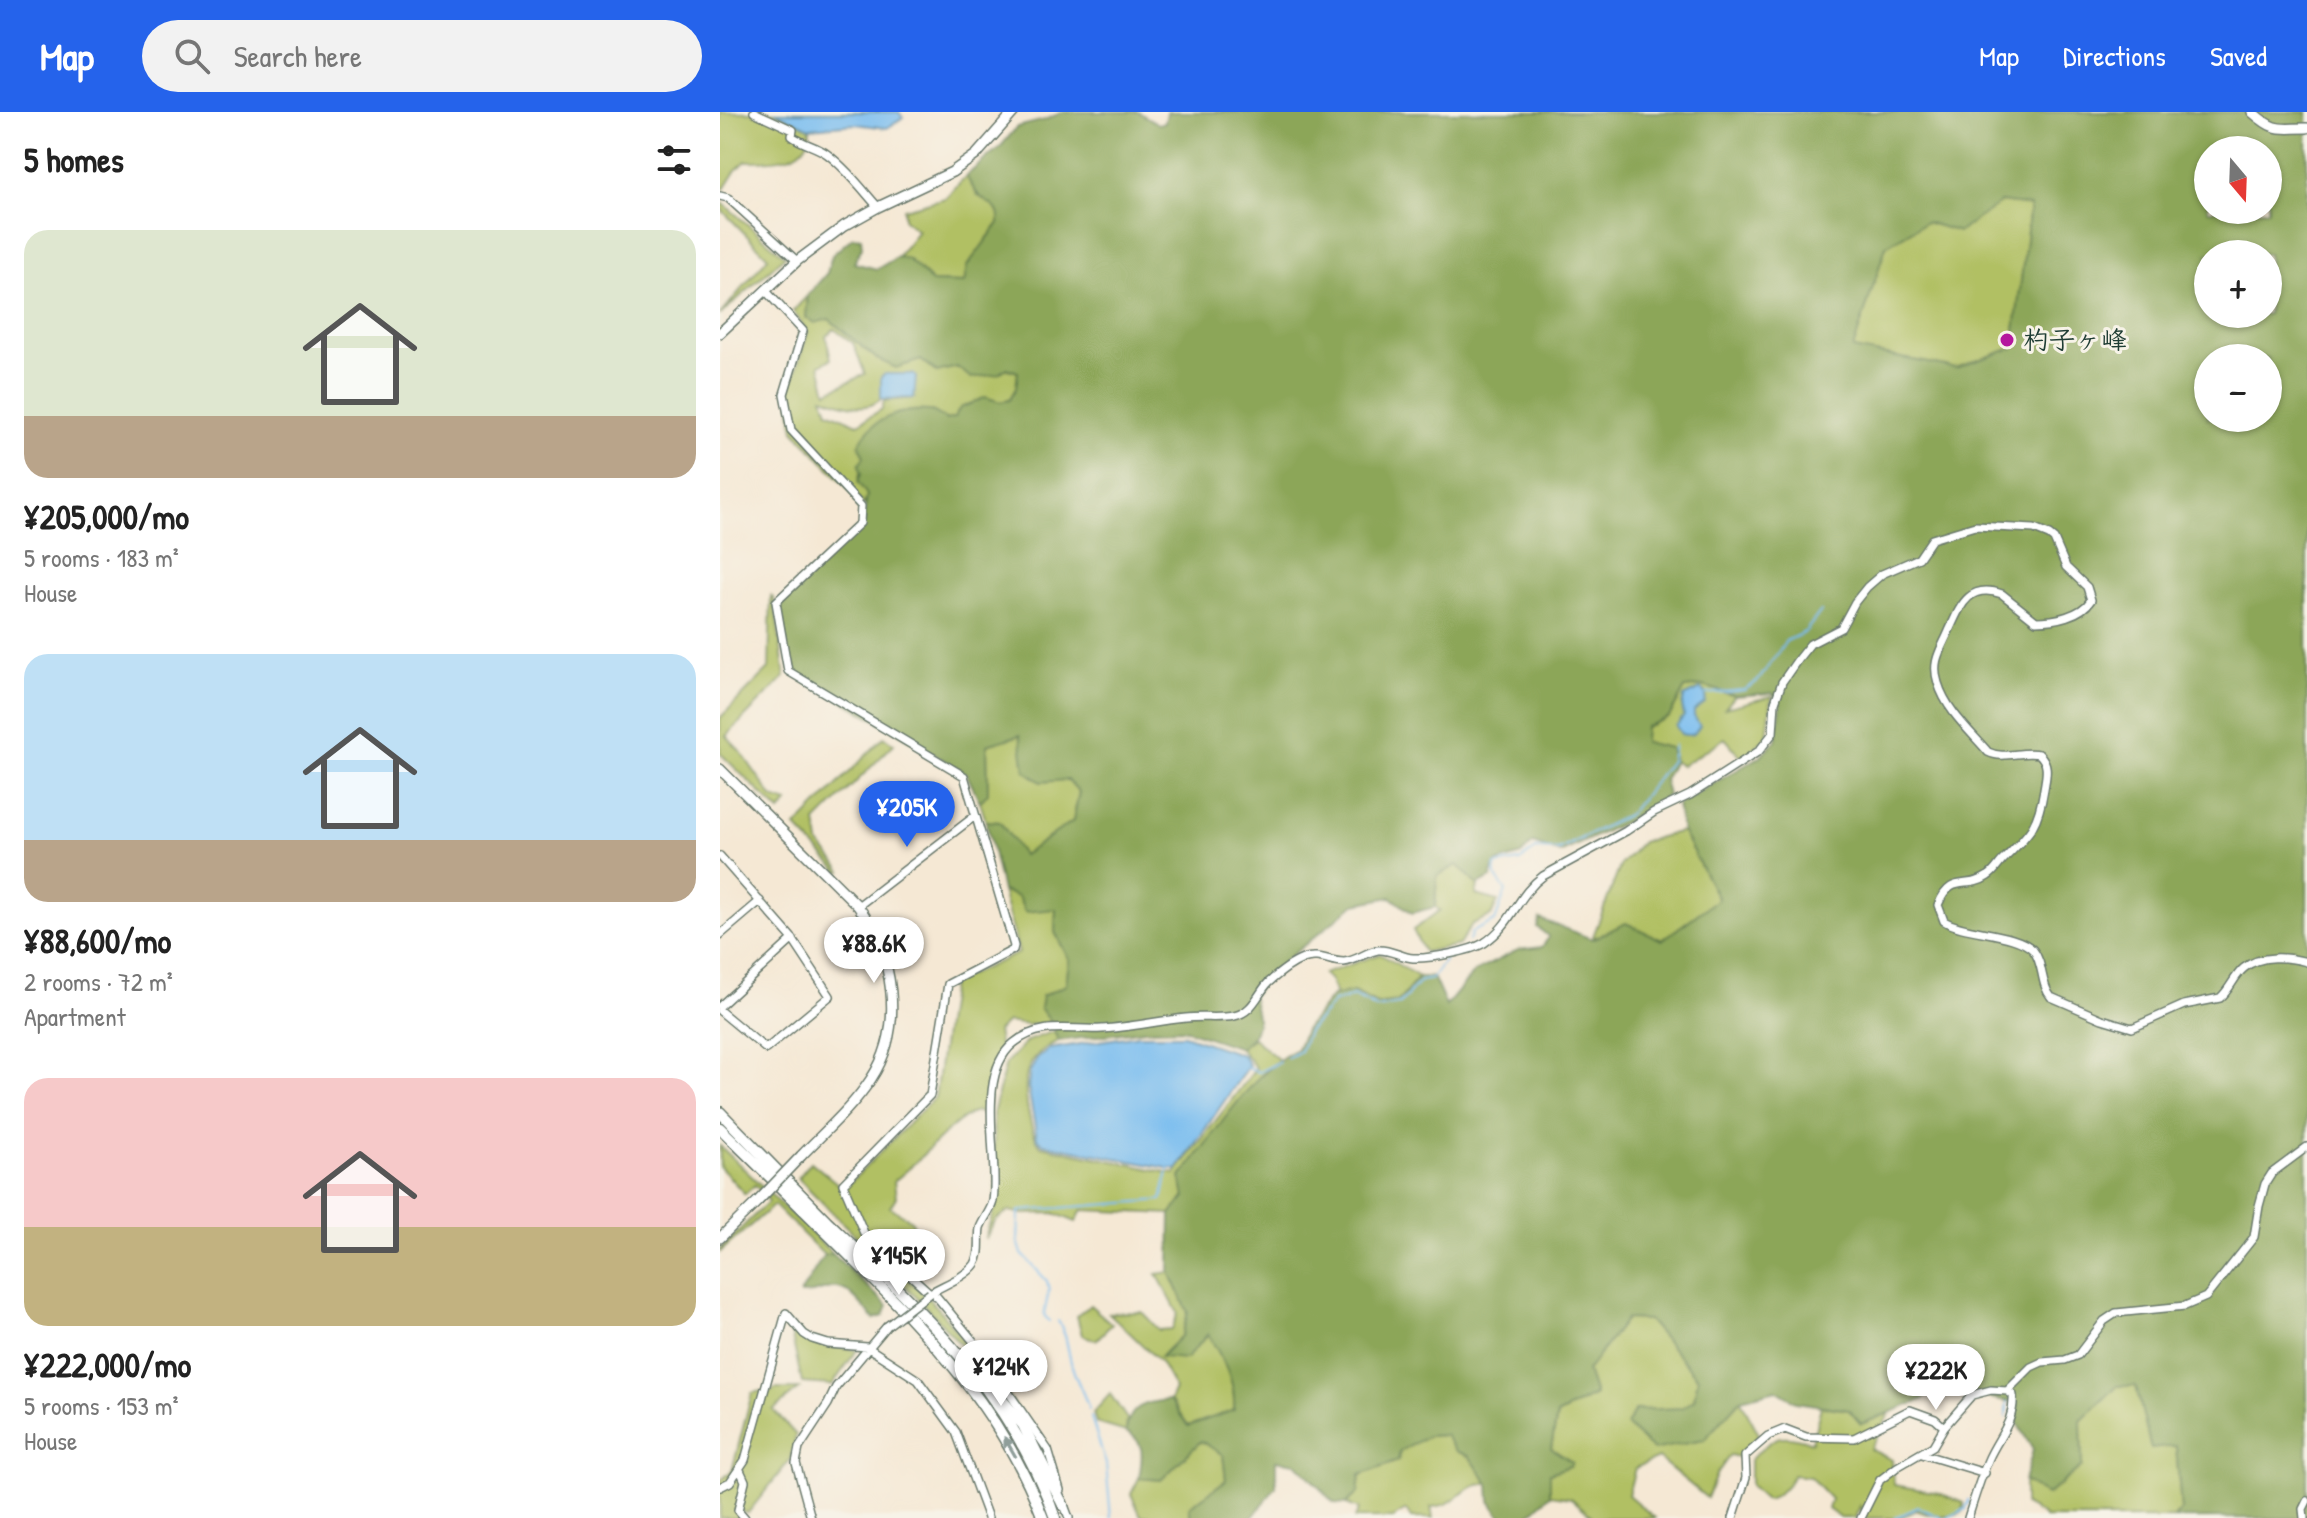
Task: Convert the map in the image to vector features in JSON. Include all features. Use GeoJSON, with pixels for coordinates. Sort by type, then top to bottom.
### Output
{"type":"FeatureCollection","features":[{"type":"Feature","properties":{"kind":"main road"},"geometry":{"type":"LineString","coordinates":[[720,1112],[902,1291],[970,1369],[1020,1439],[1055,1518]]}},
{"type":"Feature","properties":{"kind":"main road"},"geometry":{"type":"LineString","coordinates":[[720,1128],[937,1345],[975,1392],[1012,1449],[1043,1518]]}},
{"type":"Feature","properties":{"kind":"main road"},"geometry":{"type":"LineString","coordinates":[[970,1369],[997,1393],[1023,1425],[1063,1505]]}},
{"type":"Feature","properties":{"kind":"street"},"geometry":{"type":"LineString","coordinates":[[754,112],[793,130],[792,136],[796,140],[813,145],[827,154],[878,207]]}},
{"type":"Feature","properties":{"kind":"street"},"geometry":{"type":"LineString","coordinates":[[720,333],[797,261],[844,226],[952,172],[976,155],[1014,112]]}},
{"type":"Feature","properties":{"kind":"street"},"geometry":{"type":"LineString","coordinates":[[2252,112],[2268,125],[2281,130],[2307,128]]}},
{"type":"Feature","properties":{"kind":"street"},"geometry":{"type":"LineString","coordinates":[[720,196],[728,198],[797,261]]}},
{"type":"Feature","properties":{"kind":"street"},"geometry":{"type":"LineString","coordinates":[[765,290],[803,331],[784,394],[791,430],[861,506],[860,523],[776,602],[788,671],[964,776],[1014,946],[1013,950],[948,984],[930,1095],[843,1184],[864,1233],[937,1297],[974,1342],[1048,1450],[1069,1518]]}},
{"type":"Feature","properties":{"kind":"street"},"geometry":{"type":"LineString","coordinates":[[811,1518],[796,1463],[797,1455],[836,1387],[887,1326],[930,1293],[969,1270],[979,1256],[980,1227],[993,1201],[991,1129],[995,1083],[999,1063],[1015,1042],[1054,1027],[1100,1029],[1183,1018],[1233,1016],[1250,1009],[1267,985],[1291,965],[1319,955],[1340,962],[1381,950],[1421,958],[1472,949],[1484,943],[1506,924],[1521,898],[1543,876],[1626,831],[1654,812],[1690,795],[1759,751],[1773,733],[1775,702],[1782,682],[1810,644],[1841,628],[1855,602],[1882,574],[1919,558],[1932,539],[1948,532],[1975,526],[1999,526],[2034,529],[2049,535],[2054,539],[2066,567],[2087,587],[2091,600],[2081,611],[2036,621],[2002,594],[1976,594],[1959,606],[1937,653],[1935,674],[1944,698],[1988,752],[1999,756],[2027,752],[2039,754],[2044,758],[2047,771],[2040,811],[2028,835],[1987,877],[1955,884],[1944,891],[1938,905],[1944,921],[2029,947],[2038,959],[2051,997],[2132,1028],[2184,1005],[2220,998],[2245,967],[2257,961],[2289,957],[2307,962]]}},
{"type":"Feature","properties":{"kind":"street"},"geometry":{"type":"LineString","coordinates":[[720,769],[858,906],[882,946],[891,980],[891,1012],[883,1053],[871,1078],[847,1109],[720,1238]]}},
{"type":"Feature","properties":{"kind":"street"},"geometry":{"type":"LineString","coordinates":[[858,906],[975,816]]}},
{"type":"Feature","properties":{"kind":"street"},"geometry":{"type":"LineString","coordinates":[[720,856],[793,939],[830,996],[766,1049],[720,1008],[793,939]]}},
{"type":"Feature","properties":{"kind":"street"},"geometry":{"type":"LineString","coordinates":[[720,935],[760,901]]}},
{"type":"Feature","properties":{"kind":"street"},"geometry":{"type":"LineString","coordinates":[[2007,1391],[2031,1367],[2078,1355],[2104,1321],[2116,1313],[2185,1306],[2206,1297],[2254,1237],[2265,1184],[2272,1173],[2307,1147]]}},
{"type":"Feature","properties":{"kind":"street"},"geometry":{"type":"LineString","coordinates":[[720,1487],[730,1482],[740,1470],[749,1449],[786,1313],[812,1339],[828,1344],[867,1347],[911,1374],[952,1426],[965,1451],[988,1518]]}},
{"type":"Feature","properties":{"kind":"street"},"geometry":{"type":"LineString","coordinates":[[1861,1518],[1880,1480],[1933,1446],[1944,1427],[1972,1395],[1991,1390],[2007,1391],[2013,1395],[2011,1419],[1998,1447],[1989,1457],[1968,1518]]}},
{"type":"Feature","properties":{"kind":"street"},"geometry":{"type":"LineString","coordinates":[[1733,1518],[1746,1478],[1745,1456],[1776,1431],[1785,1429],[1806,1437],[1854,1438],[1910,1410],[1935,1419],[1944,1427]]}},
{"type":"Feature","properties":{"kind":"street"},"geometry":{"type":"LineString","coordinates":[[1922,1454],[1985,1473]]}},
{"type":"Feature","properties":{"kind":"street"},"geometry":{"type":"LineString","coordinates":[[740,1470],[745,1481],[738,1510],[745,1518]]}},
{"type":"Feature","properties":{"kind":"street"},"geometry":{"type":"LineString","coordinates":[[2304,1518],[2303,1509],[2307,1501]]}},
{"type":"Feature","properties":{"kind":"green space"},"geometry":{"type":"Polygon","coordinates":[[[720,112],[775,112],[810,128],[809,139],[804,148],[788,157],[746,161],[724,189],[720,188],[720,112]]]}},
{"type":"Feature","properties":{"kind":"green space"},"geometry":{"type":"Polygon","coordinates":[[[1062,112],[1138,112],[1159,124],[1165,122],[1167,112],[2307,112],[2307,1518],[2174,1518],[2181,1510],[2176,1446],[2151,1449],[2136,1386],[2117,1386],[2081,1421],[2082,1466],[2047,1495],[2024,1481],[2033,1450],[2017,1423],[2018,1403],[1980,1396],[1957,1379],[1940,1384],[1922,1400],[1861,1424],[1849,1410],[1796,1402],[1776,1390],[1741,1399],[1704,1440],[1653,1450],[1626,1425],[1635,1410],[1682,1408],[1694,1400],[1698,1378],[1648,1320],[1626,1319],[1587,1371],[1595,1395],[1557,1415],[1551,1448],[1572,1462],[1570,1466],[1550,1473],[1550,1495],[1526,1518],[1501,1517],[1490,1501],[1489,1484],[1469,1456],[1456,1451],[1445,1435],[1428,1436],[1400,1452],[1398,1461],[1360,1475],[1358,1493],[1346,1504],[1334,1503],[1296,1463],[1276,1460],[1276,1487],[1252,1518],[1191,1518],[1189,1507],[1226,1480],[1223,1455],[1201,1441],[1161,1480],[1139,1478],[1140,1446],[1126,1432],[1131,1416],[1140,1407],[1170,1400],[1188,1426],[1234,1410],[1231,1380],[1208,1334],[1186,1359],[1160,1357],[1182,1335],[1188,1312],[1170,1272],[1171,1214],[1185,1197],[1181,1177],[1234,1107],[1265,1073],[1297,1049],[1305,1030],[1332,996],[1354,992],[1378,1005],[1399,1001],[1419,977],[1433,977],[1446,1006],[1474,972],[1518,950],[1542,947],[1549,937],[1537,927],[1540,919],[1592,939],[1626,923],[1662,940],[1718,899],[1682,831],[1677,805],[1759,757],[1776,740],[1781,705],[1773,693],[1735,696],[1704,686],[1685,688],[1669,717],[1645,727],[1644,742],[1670,748],[1674,761],[1664,780],[1668,795],[1625,822],[1560,853],[1533,843],[1521,855],[1496,863],[1491,878],[1478,885],[1457,865],[1437,876],[1435,907],[1412,913],[1391,897],[1355,904],[1265,977],[1252,996],[1257,1019],[1255,1031],[1240,1048],[1184,1029],[1145,1030],[1058,1041],[1051,1022],[1040,1008],[1042,996],[1066,985],[1069,960],[1055,932],[1056,909],[1025,912],[1018,897],[1002,891],[986,821],[1000,822],[1023,855],[1073,821],[1079,792],[1068,780],[1041,782],[1025,771],[1020,735],[987,745],[988,793],[980,802],[966,773],[791,670],[779,605],[863,525],[867,495],[858,482],[861,474],[859,465],[864,457],[859,445],[870,428],[888,417],[908,411],[931,411],[946,420],[954,418],[960,408],[986,397],[1000,402],[1009,400],[1016,388],[1018,372],[1007,368],[998,374],[971,378],[957,367],[937,372],[921,360],[896,368],[877,359],[829,319],[815,323],[806,317],[808,295],[827,273],[832,255],[853,237],[861,238],[862,247],[854,263],[877,269],[897,257],[908,259],[932,282],[964,283],[967,266],[999,223],[998,212],[977,193],[966,176],[1002,145],[1017,127],[1062,112]],[[2001,202],[1959,232],[1926,222],[1886,246],[1853,349],[1956,368],[2013,348],[2030,206],[2001,202]]]}},
{"type":"Feature","properties":{"kind":"green space"},"geometry":{"type":"Polygon","coordinates":[[[966,176],[978,196],[993,204],[1000,216],[999,223],[986,240],[964,283],[932,282],[908,259],[897,257],[918,231],[904,220],[904,209],[945,198],[966,176]]]}},
{"type":"Feature","properties":{"kind":"green space"},"geometry":{"type":"Polygon","coordinates":[[[720,201],[785,256],[720,315],[768,257],[720,208],[720,201]]]}},
{"type":"Feature","properties":{"kind":"green space"},"geometry":{"type":"Polygon","coordinates":[[[2001,202],[2030,206],[2013,348],[1956,368],[1852,349],[1886,246],[1926,222],[1959,232],[2001,202]]]}},
{"type":"Feature","properties":{"kind":"green space"},"geometry":{"type":"Polygon","coordinates":[[[808,295],[806,318],[829,319],[877,359],[921,360],[936,372],[977,366],[1008,369],[1018,372],[1016,389],[1009,400],[954,418],[946,420],[932,411],[864,457],[858,481],[867,495],[864,505],[794,430],[789,393],[808,332],[793,311],[808,295]],[[834,329],[826,336],[831,359],[820,365],[827,392],[865,374],[853,343],[834,329]],[[881,377],[881,399],[860,407],[823,397],[828,411],[858,424],[882,409],[884,401],[914,398],[881,377]]]}},
{"type":"Feature","properties":{"kind":"green space"},"geometry":{"type":"Polygon","coordinates":[[[771,596],[774,599],[785,677],[726,736],[773,798],[788,803],[780,812],[720,753],[720,718],[769,669],[771,596]]]}},
{"type":"Feature","properties":{"kind":"green space"},"geometry":{"type":"Polygon","coordinates":[[[1704,686],[1735,696],[1725,708],[1772,696],[1767,737],[1742,758],[1725,738],[1681,766],[1674,761],[1670,748],[1643,742],[1645,727],[1669,717],[1685,688],[1704,686]]]}},
{"type":"Feature","properties":{"kind":"green space"},"geometry":{"type":"Polygon","coordinates":[[[1021,735],[1041,782],[1068,779],[1079,792],[1073,821],[1023,855],[1000,822],[986,821],[980,802],[988,792],[987,745],[1021,735]]]}},
{"type":"Feature","properties":{"kind":"green space"},"geometry":{"type":"Polygon","coordinates":[[[884,737],[894,744],[816,822],[819,843],[842,871],[839,872],[796,827],[884,737]]]}},
{"type":"Feature","properties":{"kind":"green space"},"geometry":{"type":"Polygon","coordinates":[[[1682,831],[1718,899],[1662,940],[1626,923],[1592,939],[1621,864],[1642,842],[1682,831]]]}},
{"type":"Feature","properties":{"kind":"green space"},"geometry":{"type":"Polygon","coordinates":[[[1457,864],[1478,885],[1476,895],[1498,901],[1491,916],[1472,924],[1459,945],[1424,952],[1413,930],[1440,910],[1435,907],[1437,875],[1457,864]]]}},
{"type":"Feature","properties":{"kind":"green space"},"geometry":{"type":"Polygon","coordinates":[[[1002,891],[1056,909],[1055,932],[1069,960],[1066,985],[1040,1008],[1051,1022],[1028,1025],[1007,1022],[997,1031],[1000,1049],[994,1062],[987,1117],[976,1111],[944,1134],[894,1181],[896,1197],[890,1207],[911,1220],[926,1247],[898,1268],[937,1307],[1016,1406],[935,1316],[798,1178],[811,1162],[844,1189],[935,1097],[951,983],[1019,953],[1002,891]]]}},
{"type":"Feature","properties":{"kind":"green space"},"geometry":{"type":"Polygon","coordinates":[[[1380,954],[1419,977],[1399,1001],[1378,1005],[1354,992],[1336,995],[1330,980],[1323,974],[1380,954]]]}},
{"type":"Feature","properties":{"kind":"green space"},"geometry":{"type":"Polygon","coordinates":[[[1054,1031],[1058,1041],[1032,1061],[1026,1078],[1030,1120],[1041,1146],[1175,1174],[1256,1068],[1240,1048],[1253,1038],[1279,1060],[1259,1077],[1181,1177],[1185,1197],[1171,1214],[1082,1210],[1076,1222],[1054,1213],[1009,1211],[996,1220],[985,1239],[996,1203],[993,1114],[1006,1063],[1027,1041],[1054,1031]]]}},
{"type":"Feature","properties":{"kind":"green space"},"geometry":{"type":"Polygon","coordinates":[[[720,1146],[833,1254],[824,1255],[774,1205],[720,1252],[769,1201],[755,1185],[745,1194],[720,1167],[720,1146]]]}},
{"type":"Feature","properties":{"kind":"green space"},"geometry":{"type":"Polygon","coordinates":[[[833,1254],[888,1306],[884,1316],[874,1319],[856,1298],[839,1288],[800,1294],[824,1255],[833,1254]]]}},
{"type":"Feature","properties":{"kind":"green space"},"geometry":{"type":"Polygon","coordinates":[[[1170,1272],[1188,1312],[1182,1335],[1208,1333],[1233,1389],[1234,1411],[1188,1426],[1170,1400],[1175,1389],[1160,1362],[1109,1313],[1142,1312],[1159,1330],[1172,1329],[1178,1313],[1157,1274],[1170,1272]]]}},
{"type":"Feature","properties":{"kind":"green space"},"geometry":{"type":"Polygon","coordinates":[[[1090,1305],[1112,1324],[1096,1340],[1082,1335],[1077,1316],[1090,1305]]]}},
{"type":"Feature","properties":{"kind":"green space"},"geometry":{"type":"Polygon","coordinates":[[[1625,1319],[1648,1320],[1698,1378],[1694,1400],[1682,1408],[1704,1440],[1740,1399],[1759,1434],[1738,1457],[1730,1455],[1716,1475],[1707,1498],[1658,1458],[1635,1468],[1628,1495],[1655,1518],[1594,1518],[1571,1498],[1550,1495],[1550,1473],[1570,1466],[1551,1448],[1557,1415],[1595,1395],[1587,1371],[1625,1319]]]}},
{"type":"Feature","properties":{"kind":"green space"},"geometry":{"type":"Polygon","coordinates":[[[791,1332],[816,1345],[857,1350],[832,1385],[802,1383],[791,1332]]]}},
{"type":"Feature","properties":{"kind":"green space"},"geometry":{"type":"Polygon","coordinates":[[[2117,1385],[2136,1386],[2151,1449],[2176,1446],[2181,1510],[2174,1518],[2044,1518],[2024,1505],[2024,1481],[2047,1495],[2082,1466],[2081,1421],[2117,1385]]]}},
{"type":"Feature","properties":{"kind":"green space"},"geometry":{"type":"Polygon","coordinates":[[[775,1389],[799,1389],[773,1410],[796,1435],[790,1460],[748,1513],[735,1510],[740,1518],[720,1518],[720,1481],[732,1471],[752,1393],[761,1391],[766,1395],[775,1389]]]}},
{"type":"Feature","properties":{"kind":"green space"},"geometry":{"type":"Polygon","coordinates":[[[1110,1394],[1127,1419],[1126,1432],[1096,1423],[1093,1413],[1110,1394]]]}},
{"type":"Feature","properties":{"kind":"green space"},"geometry":{"type":"Polygon","coordinates":[[[1821,1406],[1849,1410],[1861,1424],[1890,1413],[1870,1449],[1892,1460],[1894,1485],[1939,1493],[1964,1503],[1963,1512],[1940,1516],[1916,1510],[1899,1518],[1865,1518],[1860,1506],[1855,1518],[1840,1518],[1828,1509],[1831,1499],[1810,1477],[1793,1475],[1785,1488],[1769,1500],[1764,1499],[1750,1486],[1750,1460],[1777,1438],[1790,1437],[1812,1442],[1821,1406]]]}},
{"type":"Feature","properties":{"kind":"green space"},"geometry":{"type":"Polygon","coordinates":[[[1446,1435],[1456,1451],[1469,1456],[1489,1484],[1472,1487],[1449,1502],[1431,1507],[1433,1518],[1411,1518],[1406,1510],[1393,1518],[1355,1518],[1359,1509],[1346,1504],[1358,1493],[1360,1475],[1398,1461],[1399,1452],[1428,1436],[1446,1435]]]}},
{"type":"Feature","properties":{"kind":"green space"},"geometry":{"type":"Polygon","coordinates":[[[1201,1440],[1223,1455],[1226,1480],[1190,1507],[1191,1518],[1141,1516],[1131,1494],[1139,1478],[1161,1480],[1201,1440]]]}},
{"type":"Feature","properties":{"kind":"water"},"geometry":{"type":"Polygon","coordinates":[[[775,112],[899,112],[903,118],[887,128],[855,124],[810,128],[775,112]]]}},
{"type":"Feature","properties":{"kind":"water"},"geometry":{"type":"Polygon","coordinates":[[[885,374],[913,374],[916,377],[914,398],[881,399],[881,377],[885,374]]]}},
{"type":"Feature","properties":{"kind":"water"},"geometry":{"type":"Polygon","coordinates":[[[1701,689],[1706,694],[1705,703],[1694,711],[1700,726],[1692,734],[1681,734],[1676,726],[1684,716],[1684,697],[1701,689]]]}},
{"type":"Feature","properties":{"kind":"water"},"geometry":{"type":"Polygon","coordinates":[[[1138,1035],[1184,1035],[1243,1055],[1249,1065],[1177,1170],[1043,1144],[1037,1138],[1028,1087],[1030,1071],[1037,1059],[1049,1049],[1138,1035]]]}},
{"type":"Feature","properties":{"kind":"waterway"},"geometry":{"type":"LineString","coordinates":[[1706,694],[1744,690],[1758,681],[1786,641],[1805,632],[1821,611]]}},
{"type":"Feature","properties":{"kind":"waterway"},"geometry":{"type":"LineString","coordinates":[[1469,941],[1472,932],[1495,921],[1506,891],[1496,877],[1495,865],[1520,861],[1536,849],[1559,850],[1629,814],[1671,761],[1674,745]]}},
{"type":"Feature","properties":{"kind":"waterway"},"geometry":{"type":"LineString","coordinates":[[1287,1058],[1300,1051],[1308,1031],[1334,1002],[1354,996],[1377,1008],[1400,1004],[1420,981],[1432,979],[1445,959]]}},
{"type":"Feature","properties":{"kind":"waterway"},"geometry":{"type":"LineString","coordinates":[[1247,1068],[1259,1072],[1279,1062]]}},
{"type":"Feature","properties":{"kind":"waterway"},"geometry":{"type":"LineString","coordinates":[[1049,1321],[1044,1315],[1049,1290],[1047,1281],[1022,1254],[1018,1241],[1019,1211],[1162,1200],[1169,1166]]}},
{"type":"Feature","properties":{"kind":"waterway"},"geometry":{"type":"LineString","coordinates":[[1058,1321],[1089,1410]]}},
{"type":"Feature","properties":{"kind":"waterway"},"geometry":{"type":"LineString","coordinates":[[2006,1417],[2007,1402]]}},
{"type":"Feature","properties":{"kind":"waterway"},"geometry":{"type":"LineString","coordinates":[[1091,1417],[1106,1464],[1111,1518]]}},
{"type":"Feature","properties":{"kind":"waterway"},"geometry":{"type":"LineString","coordinates":[[1946,1518],[1966,1509],[1969,1500]]}},
{"type":"Feature","properties":{"kind":"waterway"},"geometry":{"type":"LineString","coordinates":[[1895,1518],[1918,1507],[1942,1518]]}},
{"type":"Feature","properties":{"kind":"place","name":"杓子ヶ峰"},"geometry":{"type":"Point","coordinates":[2007,340]}}]}
